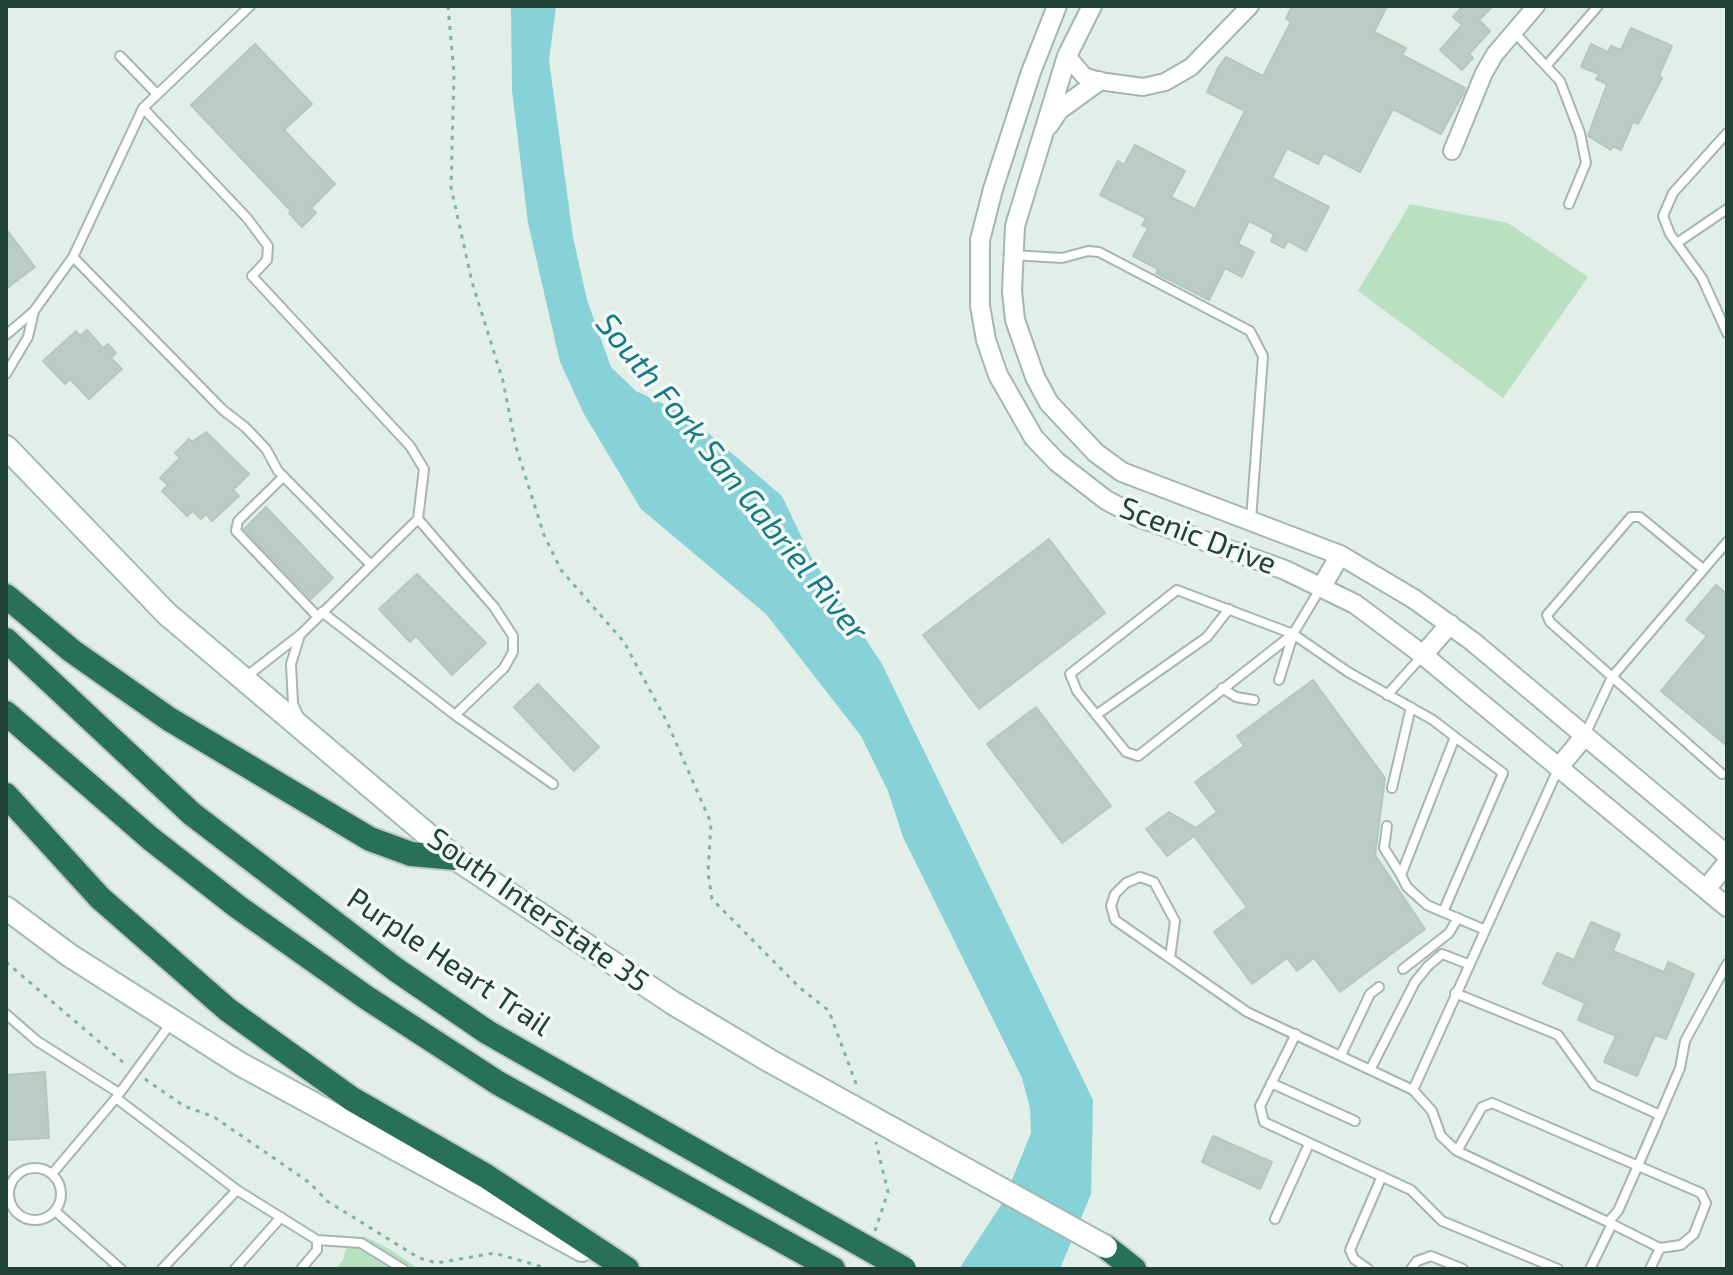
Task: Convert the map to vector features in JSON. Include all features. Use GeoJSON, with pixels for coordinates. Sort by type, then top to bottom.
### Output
{"type":"FeatureCollection","features":[{"type":"Feature","properties":{"kind":"highway"},"geometry":{"type":"LineString","coordinates":[[6,596],[72,651],[169,719],[370,839],[411,854],[455,858]]}},
{"type":"Feature","properties":{"kind":"highway","name":"Purple Heart Trail"},"geometry":{"type":"LineString","coordinates":[[6,640],[192,814],[395,969],[487,1032],[904,1269]]}},
{"type":"Feature","properties":{"kind":"highway"},"geometry":{"type":"LineString","coordinates":[[6,713],[163,849],[238,907],[367,998],[498,1083],[833,1269]]}},
{"type":"Feature","properties":{"kind":"highway"},"geometry":{"type":"LineString","coordinates":[[6,795],[100,898],[152,948],[228,1010],[352,1099],[486,1176],[627,1269]]}},
{"type":"Feature","properties":{"kind":"highway"},"geometry":{"type":"LineString","coordinates":[[1106,1247],[1134,1269]]}},
{"type":"Feature","properties":{"kind":"main road","name":"South Interstate 35"},"geometry":{"type":"LineString","coordinates":[[6,447],[167,614],[308,737],[455,858],[673,1003],[770,1061],[1147,1269]]}},
{"type":"Feature","properties":{"kind":"main road"},"geometry":{"type":"LineString","coordinates":[[6,908],[69,955],[172,1022],[352,1128],[617,1269]]}},
{"type":"Feature","properties":{"kind":"street","name":"Scenic Drive"},"geometry":{"type":"LineString","coordinates":[[1057,6],[1031,72],[980,240],[980,306],[998,375],[1034,438],[1057,462],[1106,500],[1138,517],[1285,570],[1355,604],[1423,655],[1727,907]]}},
{"type":"Feature","properties":{"kind":"street","name":"Scenic Drive"},"geometry":{"type":"LineString","coordinates":[[1092,6],[1067,56],[1015,226],[1012,255],[1015,320],[1022,346],[1049,403],[1070,428],[1122,472],[1340,555],[1450,624],[1727,855]]}},
{"type":"Feature","properties":{"kind":"street"},"geometry":{"type":"LineString","coordinates":[[1067,56],[1084,76],[1099,81],[1143,87],[1165,82],[1191,67],[1250,6]]}},
{"type":"Feature","properties":{"kind":"street"},"geometry":{"type":"LineString","coordinates":[[1452,151],[1484,73],[1513,31],[1536,6]]}},
{"type":"Feature","properties":{"kind":"street"},"geometry":{"type":"LineString","coordinates":[[1041,137],[1059,110],[1099,81]]}},
{"type":"Feature","properties":{"kind":"street"},"geometry":{"type":"LineString","coordinates":[[1321,588],[1340,555]]}},
{"type":"Feature","properties":{"kind":"street"},"geometry":{"type":"LineString","coordinates":[[1423,655],[1450,624]]}},
{"type":"Feature","properties":{"kind":"street"},"geometry":{"type":"LineString","coordinates":[[1559,767],[1583,738]]}},
{"type":"Feature","properties":{"kind":"street"},"geometry":{"type":"LineString","coordinates":[[1706,889],[1727,863]]}},
{"type":"Feature","properties":{"kind":"lane"},"geometry":{"type":"LineString","coordinates":[[6,374],[28,337],[34,311],[51,282],[73,257],[143,108],[250,6]]}},
{"type":"Feature","properties":{"kind":"lane"},"geometry":{"type":"LineString","coordinates":[[1547,65],[1598,6]]}},
{"type":"Feature","properties":{"kind":"lane"},"geometry":{"type":"LineString","coordinates":[[1513,31],[1560,81],[1586,163],[1569,204]]}},
{"type":"Feature","properties":{"kind":"lane"},"geometry":{"type":"LineString","coordinates":[[120,56],[156,93]]}},
{"type":"Feature","properties":{"kind":"lane"},"geometry":{"type":"LineString","coordinates":[[143,108],[247,218],[268,246],[267,260],[252,276],[410,446],[424,469],[418,519],[301,634],[242,681]]}},
{"type":"Feature","properties":{"kind":"lane"},"geometry":{"type":"LineString","coordinates":[[1727,133],[1664,208],[1664,225],[1702,278],[1727,333]]}},
{"type":"Feature","properties":{"kind":"lane"},"geometry":{"type":"LineString","coordinates":[[1677,243],[1727,209]]}},
{"type":"Feature","properties":{"kind":"lane"},"geometry":{"type":"LineString","coordinates":[[1012,255],[1062,258],[1088,251],[1099,252],[1250,331],[1263,356],[1251,521]]}},
{"type":"Feature","properties":{"kind":"lane"},"geometry":{"type":"LineString","coordinates":[[73,257],[223,410],[245,427],[266,449],[283,477],[371,565]]}},
{"type":"Feature","properties":{"kind":"lane"},"geometry":{"type":"LineString","coordinates":[[6,335],[34,311]]}},
{"type":"Feature","properties":{"kind":"lane"},"geometry":{"type":"LineString","coordinates":[[283,477],[238,521],[236,531],[320,614],[553,784]]}},
{"type":"Feature","properties":{"kind":"lane"},"geometry":{"type":"LineString","coordinates":[[1703,569],[1640,517],[1631,517],[1547,615],[1550,622],[1722,774]]}},
{"type":"Feature","properties":{"kind":"lane"},"geometry":{"type":"LineString","coordinates":[[418,519],[494,607],[513,636],[513,652],[504,668],[455,715]]}},
{"type":"Feature","properties":{"kind":"lane"},"geometry":{"type":"LineString","coordinates":[[1583,738],[1595,719],[1612,677],[1727,542]]}},
{"type":"Feature","properties":{"kind":"lane"},"geometry":{"type":"LineString","coordinates":[[1279,680],[1293,634],[1321,588]]}},
{"type":"Feature","properties":{"kind":"lane"},"geometry":{"type":"LineString","coordinates":[[1293,634],[1138,756],[1126,752],[1077,691],[1070,674],[1177,590],[1293,634],[1387,695],[1411,707],[1503,773],[1443,912]]}},
{"type":"Feature","properties":{"kind":"lane"},"geometry":{"type":"LineString","coordinates":[[1096,715],[1207,637],[1229,609]]}},
{"type":"Feature","properties":{"kind":"lane"},"geometry":{"type":"LineString","coordinates":[[301,634],[291,664],[293,704],[308,737]]}},
{"type":"Feature","properties":{"kind":"lane"},"geometry":{"type":"LineString","coordinates":[[1387,695],[1423,655]]}},
{"type":"Feature","properties":{"kind":"lane"},"geometry":{"type":"LineString","coordinates":[[1222,688],[1236,697],[1254,700]]}},
{"type":"Feature","properties":{"kind":"lane"},"geometry":{"type":"LineString","coordinates":[[1392,788],[1411,707]]}},
{"type":"Feature","properties":{"kind":"lane"},"geometry":{"type":"LineString","coordinates":[[1401,875],[1455,737]]}},
{"type":"Feature","properties":{"kind":"lane"},"geometry":{"type":"LineString","coordinates":[[1413,1090],[1483,929],[1559,767]]}},
{"type":"Feature","properties":{"kind":"lane"},"geometry":{"type":"LineString","coordinates":[[1387,826],[1384,848],[1407,887],[1427,905],[1483,929]]}},
{"type":"Feature","properties":{"kind":"lane"},"geometry":{"type":"LineString","coordinates":[[1170,958],[1175,921],[1154,882],[1140,877],[1126,883],[1115,894],[1111,906],[1115,920],[1247,1012],[1413,1090],[1432,1111],[1441,1136],[1457,1151],[1660,1248],[1681,1245],[1694,1234],[1705,1209],[1705,1197],[1692,1187],[1637,1168],[1492,1103],[1482,1107],[1457,1151]]}},
{"type":"Feature","properties":{"kind":"lane"},"geometry":{"type":"LineString","coordinates":[[1403,969],[1449,933],[1458,918]]}},
{"type":"Feature","properties":{"kind":"lane"},"geometry":{"type":"LineString","coordinates":[[1371,1068],[1415,982],[1428,966],[1442,954],[1468,964]]}},
{"type":"Feature","properties":{"kind":"lane"},"geometry":{"type":"LineString","coordinates":[[1590,1269],[1680,1068],[1685,1041],[1727,964]]}},
{"type":"Feature","properties":{"kind":"lane"},"geometry":{"type":"LineString","coordinates":[[1341,1055],[1370,994],[1379,987]]}},
{"type":"Feature","properties":{"kind":"lane"},"geometry":{"type":"LineString","coordinates":[[1455,993],[1558,1035],[1594,1085],[1660,1115]]}},
{"type":"Feature","properties":{"kind":"lane"},"geometry":{"type":"LineString","coordinates":[[6,1014],[37,1041],[117,1095],[237,1190],[317,1240],[361,1243],[403,1269]]}},
{"type":"Feature","properties":{"kind":"lane"},"geometry":{"type":"LineString","coordinates":[[52,1174],[172,1022]]}},
{"type":"Feature","properties":{"kind":"lane"},"geometry":{"type":"LineString","coordinates":[[1296,1034],[1260,1106],[1261,1118],[1277,1130],[1418,1195],[1442,1221],[1558,1269]]}},
{"type":"Feature","properties":{"kind":"lane"},"geometry":{"type":"LineString","coordinates":[[1271,1083],[1355,1121]]}},
{"type":"Feature","properties":{"kind":"lane"},"geometry":{"type":"LineString","coordinates":[[1275,1219],[1309,1144]]}},
{"type":"Feature","properties":{"kind":"lane"},"geometry":{"type":"LineString","coordinates":[[29,1168],[52,1174],[61,1188],[55,1211],[32,1220],[17,1213],[9,1191],[11,1174],[29,1168]]}},
{"type":"Feature","properties":{"kind":"lane"},"geometry":{"type":"LineString","coordinates":[[1368,1269],[1354,1259],[1350,1250],[1382,1176]]}},
{"type":"Feature","properties":{"kind":"lane"},"geometry":{"type":"LineString","coordinates":[[162,1269],[237,1190]]}},
{"type":"Feature","properties":{"kind":"lane"},"geometry":{"type":"LineString","coordinates":[[55,1211],[121,1269]]}},
{"type":"Feature","properties":{"kind":"lane"},"geometry":{"type":"LineString","coordinates":[[6,1219],[17,1213]]}},
{"type":"Feature","properties":{"kind":"lane"},"geometry":{"type":"LineString","coordinates":[[235,1269],[281,1217]]}},
{"type":"Feature","properties":{"kind":"lane"},"geometry":{"type":"LineString","coordinates":[[301,1269],[317,1250],[317,1240]]}},
{"type":"Feature","properties":{"kind":"lane"},"geometry":{"type":"LineString","coordinates":[[1650,1269],[1660,1248]]}},
{"type":"Feature","properties":{"kind":"lane"},"geometry":{"type":"LineString","coordinates":[[1411,1269],[1417,1261],[1431,1256],[1463,1269]]}},
{"type":"Feature","properties":{"kind":"path"},"geometry":{"type":"LineString","coordinates":[[448,6],[454,74],[451,187],[472,282],[503,381],[516,447],[544,535],[561,570],[624,642],[667,722],[711,823],[708,873],[712,899],[799,987],[829,1011],[858,1089]]}},
{"type":"Feature","properties":{"kind":"path"},"geometry":{"type":"LineString","coordinates":[[6,962],[124,1063]]}},
{"type":"Feature","properties":{"kind":"path"},"geometry":{"type":"LineString","coordinates":[[144,1078],[184,1106],[214,1117],[310,1183],[327,1201],[419,1258],[437,1263],[494,1253],[510,1255],[550,1269]]}},
{"type":"Feature","properties":{"kind":"path"},"geometry":{"type":"LineString","coordinates":[[871,1129],[888,1192],[874,1233]]}},
{"type":"Feature","properties":{"kind":"green space"},"geometry":{"type":"Polygon","coordinates":[[[1410,204],[1508,223],[1588,277],[1503,398],[1358,291],[1410,204]]]}},
{"type":"Feature","properties":{"kind":"green space"},"geometry":{"type":"Polygon","coordinates":[[[364,1236],[419,1269],[335,1269],[343,1260],[346,1248],[364,1236]]]}},
{"type":"Feature","properties":{"kind":"water","name":"South Fork San Gabriel River"},"geometry":{"type":"Polygon","coordinates":[[[511,6],[556,6],[549,60],[573,237],[587,300],[611,367],[636,391],[687,415],[782,496],[811,557],[882,664],[1093,1100],[1091,1194],[1060,1269],[959,1269],[1003,1202],[1031,1133],[1030,1108],[1022,1078],[903,837],[888,791],[861,736],[766,614],[641,509],[584,414],[560,362],[528,223],[512,90],[511,6]]]}},
{"type":"Feature","properties":{"kind":"building"},"geometry":{"type":"Polygon","coordinates":[[[1292,6],[1387,6],[1374,32],[1406,48],[1402,55],[1465,88],[1464,92],[1441,134],[1393,109],[1360,172],[1324,153],[1318,164],[1287,148],[1272,178],[1329,207],[1306,251],[1288,241],[1284,248],[1271,241],[1274,234],[1249,221],[1238,244],[1254,252],[1242,277],[1225,268],[1209,300],[1156,273],[1158,269],[1133,256],[1148,228],[1142,225],[1146,218],[1100,195],[1118,161],[1124,165],[1135,145],[1185,171],[1171,197],[1195,209],[1245,111],[1207,92],[1218,68],[1226,57],[1263,76],[1291,22],[1286,19],[1292,6]]]}},
{"type":"Feature","properties":{"kind":"building"},"geometry":{"type":"Polygon","coordinates":[[[1463,6],[1493,6],[1479,20],[1490,31],[1469,54],[1473,58],[1462,70],[1440,50],[1462,25],[1453,17],[1463,6]]]}},
{"type":"Feature","properties":{"kind":"building"},"geometry":{"type":"Polygon","coordinates":[[[1631,28],[1672,46],[1659,76],[1662,78],[1638,124],[1633,122],[1621,150],[1612,146],[1611,150],[1588,136],[1607,84],[1596,79],[1599,74],[1581,67],[1591,44],[1608,52],[1611,46],[1621,50],[1631,28]]]}},
{"type":"Feature","properties":{"kind":"building"},"geometry":{"type":"Polygon","coordinates":[[[255,44],[312,104],[284,130],[335,184],[311,208],[316,213],[302,227],[289,213],[291,211],[191,105],[255,44]]]}},
{"type":"Feature","properties":{"kind":"building"},"geometry":{"type":"Polygon","coordinates":[[[6,229],[35,267],[6,289],[6,229]]]}},
{"type":"Feature","properties":{"kind":"building"},"geometry":{"type":"Polygon","coordinates":[[[87,330],[103,348],[108,344],[116,353],[111,358],[122,369],[89,399],[70,379],[65,384],[43,361],[76,331],[80,336],[87,330]]]}},
{"type":"Feature","properties":{"kind":"building"},"geometry":{"type":"Polygon","coordinates":[[[206,432],[249,474],[233,490],[239,496],[212,521],[206,514],[201,519],[193,511],[187,516],[162,491],[168,485],[160,478],[180,458],[175,453],[189,439],[192,442],[206,432]]]}},
{"type":"Feature","properties":{"kind":"building"},"geometry":{"type":"Polygon","coordinates":[[[266,507],[333,578],[311,599],[244,529],[266,507]]]}},
{"type":"Feature","properties":{"kind":"building"},"geometry":{"type":"Polygon","coordinates":[[[1049,539],[1105,613],[979,709],[923,635],[1049,539]]]}},
{"type":"Feature","properties":{"kind":"building"},"geometry":{"type":"Polygon","coordinates":[[[417,574],[486,643],[452,675],[416,636],[410,642],[379,609],[417,574]]]}},
{"type":"Feature","properties":{"kind":"building"},"geometry":{"type":"Polygon","coordinates":[[[1716,585],[1727,594],[1727,746],[1661,691],[1707,636],[1686,620],[1716,585]]]}},
{"type":"Feature","properties":{"kind":"building"},"geometry":{"type":"Polygon","coordinates":[[[1313,680],[1385,778],[1375,855],[1425,929],[1340,992],[1314,958],[1297,971],[1287,958],[1252,984],[1214,932],[1247,907],[1194,836],[1167,856],[1146,829],[1169,812],[1196,828],[1217,812],[1195,782],[1244,746],[1237,736],[1313,680]]]}},
{"type":"Feature","properties":{"kind":"building"},"geometry":{"type":"Polygon","coordinates":[[[538,684],[599,747],[574,771],[514,707],[538,684]]]}},
{"type":"Feature","properties":{"kind":"building"},"geometry":{"type":"Polygon","coordinates":[[[1036,707],[1111,806],[1062,843],[987,744],[1036,707]]]}},
{"type":"Feature","properties":{"kind":"building"},"geometry":{"type":"Polygon","coordinates":[[[1591,922],[1620,934],[1613,951],[1664,972],[1668,962],[1694,974],[1666,1039],[1655,1035],[1637,1076],[1604,1062],[1616,1036],[1578,1020],[1585,1003],[1543,984],[1557,953],[1574,960],[1591,922]]]}},
{"type":"Feature","properties":{"kind":"building"},"geometry":{"type":"Polygon","coordinates":[[[45,1072],[49,1138],[6,1140],[6,1075],[45,1072]]]}},
{"type":"Feature","properties":{"kind":"building"},"geometry":{"type":"Polygon","coordinates":[[[1213,1136],[1272,1162],[1260,1189],[1202,1162],[1213,1136]]]}}]}
